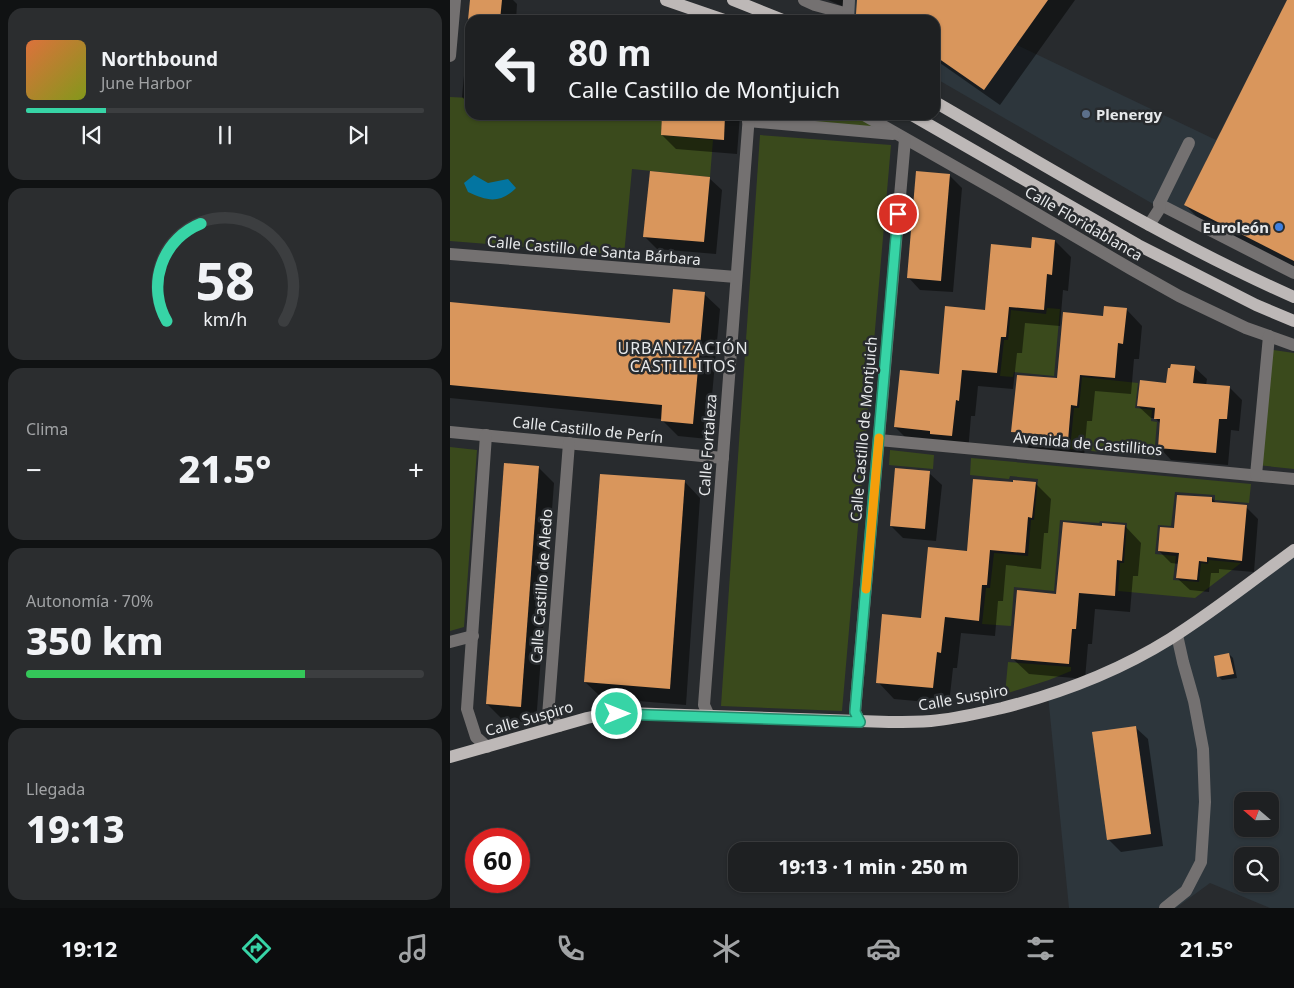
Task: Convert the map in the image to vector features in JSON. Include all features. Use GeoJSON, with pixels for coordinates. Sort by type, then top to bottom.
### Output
{"type":"FeatureCollection","features":[{"type":"Feature","properties":{"kind":"main road"},"geometry":{"type":"LineString","coordinates":[[666,0],[710,15]]}},
{"type":"Feature","properties":{"kind":"main road"},"geometry":{"type":"LineString","coordinates":[[733,0],[770,15]]}},
{"type":"Feature","properties":{"kind":"main road","name":"Calle Floridablanca"},"geometry":{"type":"LineString","coordinates":[[940,105],[1148,225],[1230,268],[1294,297]]}},
{"type":"Feature","properties":{"kind":"main road","name":"Calle Floridablanca"},"geometry":{"type":"LineString","coordinates":[[921,120],[1138,245],[1256,305],[1294,321]]}},
{"type":"Feature","properties":{"kind":"main road","name":"Calle Suspiro"},"geometry":{"type":"LineString","coordinates":[[450,757],[606,714],[627,713],[860,722],[932,721],[979,713],[1033,700],[1118,668],[1177,634],[1227,600],[1294,550]]}},
{"type":"Feature","properties":{"kind":"street"},"geometry":{"type":"LineString","coordinates":[[450,56],[455,0]]}},
{"type":"Feature","properties":{"kind":"street"},"geometry":{"type":"LineString","coordinates":[[804,0],[842,15]]}},
{"type":"Feature","properties":{"kind":"street"},"geometry":{"type":"LineString","coordinates":[[848,15],[849,0]]}},
{"type":"Feature","properties":{"kind":"street","name":"Calle Fortaleza"},"geometry":{"type":"LineString","coordinates":[[709,716],[704,706],[748,120]]}},
{"type":"Feature","properties":{"kind":"street"},"geometry":{"type":"LineString","coordinates":[[765,120],[901,136]]}},
{"type":"Feature","properties":{"kind":"street","name":"Calle Floridablanca"},"geometry":{"type":"LineString","coordinates":[[873,120],[1131,269],[1205,309],[1246,328],[1294,345]]}},
{"type":"Feature","properties":{"kind":"street","name":"Calle Castillo de Montjuich"},"geometry":{"type":"LineString","coordinates":[[860,722],[855,712],[879,440],[901,136]]}},
{"type":"Feature","properties":{"kind":"street"},"geometry":{"type":"LineString","coordinates":[[1148,225],[1160,208],[1159,204],[1189,143]]}},
{"type":"Feature","properties":{"kind":"street"},"geometry":{"type":"LineString","coordinates":[[1159,204],[1294,273]]}},
{"type":"Feature","properties":{"kind":"street","name":"Calle Castillo de Santa Bárbara"},"geometry":{"type":"LineString","coordinates":[[450,254],[736,277]]}},
{"type":"Feature","properties":{"kind":"street"},"geometry":{"type":"LineString","coordinates":[[1256,476],[1269,336]]}},
{"type":"Feature","properties":{"kind":"street","name":"Calle Castillo de Perín"},"geometry":{"type":"LineString","coordinates":[[450,432],[722,458]]}},
{"type":"Feature","properties":{"kind":"street"},"geometry":{"type":"LineString","coordinates":[[486,435],[467,709],[476,737],[487,747]]}},
{"type":"Feature","properties":{"kind":"street","name":"Avenida de Castillitos"},"geometry":{"type":"LineString","coordinates":[[879,440],[1294,479]]}},
{"type":"Feature","properties":{"kind":"street","name":"Calle Castillo de Aledo"},"geometry":{"type":"LineString","coordinates":[[559,726],[548,716],[568,444]]}},
{"type":"Feature","properties":{"kind":"street"},"geometry":{"type":"LineString","coordinates":[[1165,908],[1186,891],[1201,862],[1205,802],[1203,749],[1194,701],[1177,634]]}},
{"type":"Feature","properties":{"kind":"street"},"geometry":{"type":"LineString","coordinates":[[450,642],[472,636]]}},
{"type":"Feature","properties":{"kind":"shaded area"},"geometry":{"type":"Polygon","coordinates":[[[849,0],[1048,0],[1017,45],[1216,140],[1287,0],[1294,0],[1294,274],[1160,208],[940,81],[940,15],[848,15],[849,0]]]}},
{"type":"Feature","properties":{"kind":"shaded area"},"geometry":{"type":"Polygon","coordinates":[[[1294,549],[1294,908],[1270,908],[1210,883],[1176,908],[1069,908],[1048,695],[1118,668],[1294,549]]]}},
{"type":"Feature","properties":{"kind":"green space"},"geometry":{"type":"Polygon","coordinates":[[[450,97],[465,98],[465,120],[662,120],[661,135],[713,140],[710,177],[632,169],[624,255],[450,241],[450,97]]]}},
{"type":"Feature","properties":{"kind":"green space"},"geometry":{"type":"Polygon","coordinates":[[[788,120],[873,120],[897,134],[788,120]]]}},
{"type":"Feature","properties":{"kind":"green space"},"geometry":{"type":"Polygon","coordinates":[[[760,135],[891,145],[842,711],[721,706],[760,135]]]}},
{"type":"Feature","properties":{"kind":"green space"},"geometry":{"type":"Polygon","coordinates":[[[1047,308],[1060,309],[1054,376],[1014,372],[1013,377],[1000,376],[1004,340],[1008,340],[1011,310],[1046,314],[1047,308]]]}},
{"type":"Feature","properties":{"kind":"green space"},"geometry":{"type":"Polygon","coordinates":[[[1267,349],[1294,353],[1294,469],[1257,465],[1267,349]]]}},
{"type":"Feature","properties":{"kind":"green space"},"geometry":{"type":"Polygon","coordinates":[[[1082,377],[1138,383],[1135,408],[1152,410],[1151,421],[1157,422],[1154,457],[1070,449],[1074,408],[1079,408],[1082,377]]]}},
{"type":"Feature","properties":{"kind":"green space"},"geometry":{"type":"Polygon","coordinates":[[[450,447],[477,450],[464,627],[450,631],[450,447]]]}},
{"type":"Feature","properties":{"kind":"green space"},"geometry":{"type":"Polygon","coordinates":[[[890,450],[934,455],[933,469],[889,465],[890,450]]]}},
{"type":"Feature","properties":{"kind":"green space"},"geometry":{"type":"Polygon","coordinates":[[[971,458],[1251,484],[1249,503],[1215,500],[1215,495],[1175,492],[1171,526],[1158,525],[1155,554],[1176,556],[1173,580],[1199,582],[1201,563],[1208,564],[1209,560],[1241,563],[1195,598],[1118,591],[1120,563],[1124,563],[1127,523],[1060,520],[1054,591],[1014,587],[1011,626],[982,624],[986,588],[990,588],[994,553],[1028,556],[1031,520],[1034,520],[1038,479],[1010,476],[1009,479],[970,475],[971,458]]]}},
{"type":"Feature","properties":{"kind":"green space"},"geometry":{"type":"Polygon","coordinates":[[[1008,662],[1071,667],[1071,671],[1005,694],[1008,662]]]}},
{"type":"Feature","properties":{"kind":"water"},"geometry":{"type":"Polygon","coordinates":[[[474,175],[488,183],[508,179],[516,188],[499,199],[487,199],[468,192],[464,183],[474,175]]]}},
{"type":"Feature","properties":{"kind":"building"},"geometry":{"type":"Polygon","coordinates":[[[470,0],[502,0],[500,15],[468,15],[470,0]]]}},
{"type":"Feature","properties":{"kind":"building"},"geometry":{"type":"Polygon","coordinates":[[[857,0],[1048,0],[984,90],[940,59],[940,15],[856,14],[857,0]]]}},
{"type":"Feature","properties":{"kind":"building"},"geometry":{"type":"Polygon","coordinates":[[[1287,0],[1294,0],[1294,261],[1184,205],[1287,0]]]}},
{"type":"Feature","properties":{"kind":"building"},"geometry":{"type":"Polygon","coordinates":[[[662,120],[725,120],[724,140],[661,135],[662,120]]]}},
{"type":"Feature","properties":{"kind":"building"},"geometry":{"type":"Polygon","coordinates":[[[650,171],[710,177],[704,242],[643,237],[650,171]]]}},
{"type":"Feature","properties":{"kind":"building"},"geometry":{"type":"Polygon","coordinates":[[[916,171],[950,174],[941,281],[907,278],[916,171]]]}},
{"type":"Feature","properties":{"kind":"building"},"geometry":{"type":"Polygon","coordinates":[[[1032,237],[1055,240],[1052,275],[1047,274],[1044,310],[1009,307],[1006,337],[1001,337],[997,373],[962,370],[959,401],[956,400],[952,436],[930,434],[930,431],[894,427],[900,370],[939,374],[945,306],[985,310],[991,244],[1031,248],[1032,237]]]}},
{"type":"Feature","properties":{"kind":"building"},"geometry":{"type":"Polygon","coordinates":[[[673,289],[705,292],[693,424],[661,421],[662,405],[450,385],[450,302],[670,323],[673,289]]]}},
{"type":"Feature","properties":{"kind":"building"},"geometry":{"type":"Polygon","coordinates":[[[1104,306],[1127,308],[1123,344],[1118,343],[1115,378],[1080,375],[1077,406],[1071,405],[1068,441],[1047,439],[1047,435],[1011,432],[1017,375],[1057,378],[1063,312],[1103,316],[1104,306]]]}},
{"type":"Feature","properties":{"kind":"building"},"geometry":{"type":"Polygon","coordinates":[[[1171,364],[1195,366],[1193,383],[1230,386],[1227,419],[1219,419],[1216,453],[1158,448],[1160,419],[1154,419],[1155,408],[1137,406],[1140,380],[1166,383],[1168,368],[1170,368],[1171,364]]]}},
{"type":"Feature","properties":{"kind":"building"},"geometry":{"type":"Polygon","coordinates":[[[504,463],[539,466],[521,707],[486,704],[504,463]]]}},
{"type":"Feature","properties":{"kind":"building"},"geometry":{"type":"Polygon","coordinates":[[[895,468],[930,471],[925,529],[890,526],[895,468]]]}},
{"type":"Feature","properties":{"kind":"building"},"geometry":{"type":"Polygon","coordinates":[[[600,474],[685,480],[670,689],[584,682],[600,474]]]}},
{"type":"Feature","properties":{"kind":"building"},"geometry":{"type":"Polygon","coordinates":[[[973,479],[1036,482],[1032,518],[1028,517],[1025,553],[990,550],[987,585],[982,585],[979,621],[945,617],[941,653],[937,652],[933,688],[876,683],[882,614],[921,618],[928,547],[967,551],[973,479]]]}},
{"type":"Feature","properties":{"kind":"building"},"geometry":{"type":"Polygon","coordinates":[[[1177,495],[1212,497],[1212,502],[1247,505],[1242,561],[1207,557],[1207,562],[1199,561],[1197,580],[1176,578],[1179,553],[1158,551],[1160,527],[1174,528],[1177,495]]]}},
{"type":"Feature","properties":{"kind":"building"},"geometry":{"type":"Polygon","coordinates":[[[1063,522],[1102,526],[1102,523],[1125,525],[1122,561],[1117,560],[1115,596],[1079,593],[1076,629],[1072,629],[1069,664],[1011,659],[1017,590],[1056,594],[1063,522]]]}},
{"type":"Feature","properties":{"kind":"building"},"geometry":{"type":"Polygon","coordinates":[[[1229,653],[1234,674],[1217,677],[1214,656],[1229,653]]]}},
{"type":"Feature","properties":{"kind":"building"},"geometry":{"type":"Polygon","coordinates":[[[1136,726],[1151,834],[1107,840],[1092,732],[1136,726]]]}},
{"type":"Feature","properties":{"kind":"slow traffic"},"geometry":{"type":"LineString","coordinates":[[866,589],[879,438]]}},
{"type":"Feature","properties":{"kind":"place","name":"Plenergy"},"geometry":{"type":"Point","coordinates":[1086,114]}},
{"type":"Feature","properties":{"kind":"place","name":"Euroleón"},"geometry":{"type":"Point","coordinates":[1279,227]}},
{"type":"Feature","properties":{"kind":"district","name":"URBANIZACIÓN CASTILLITOS"},"geometry":{"type":"Point","coordinates":[683,357]}},
{"type":"Feature","properties":{"kind":"route"},"geometry":{"type":"LineString","coordinates":[[617,714],[860,722],[855,712],[898,214]]}}]}
